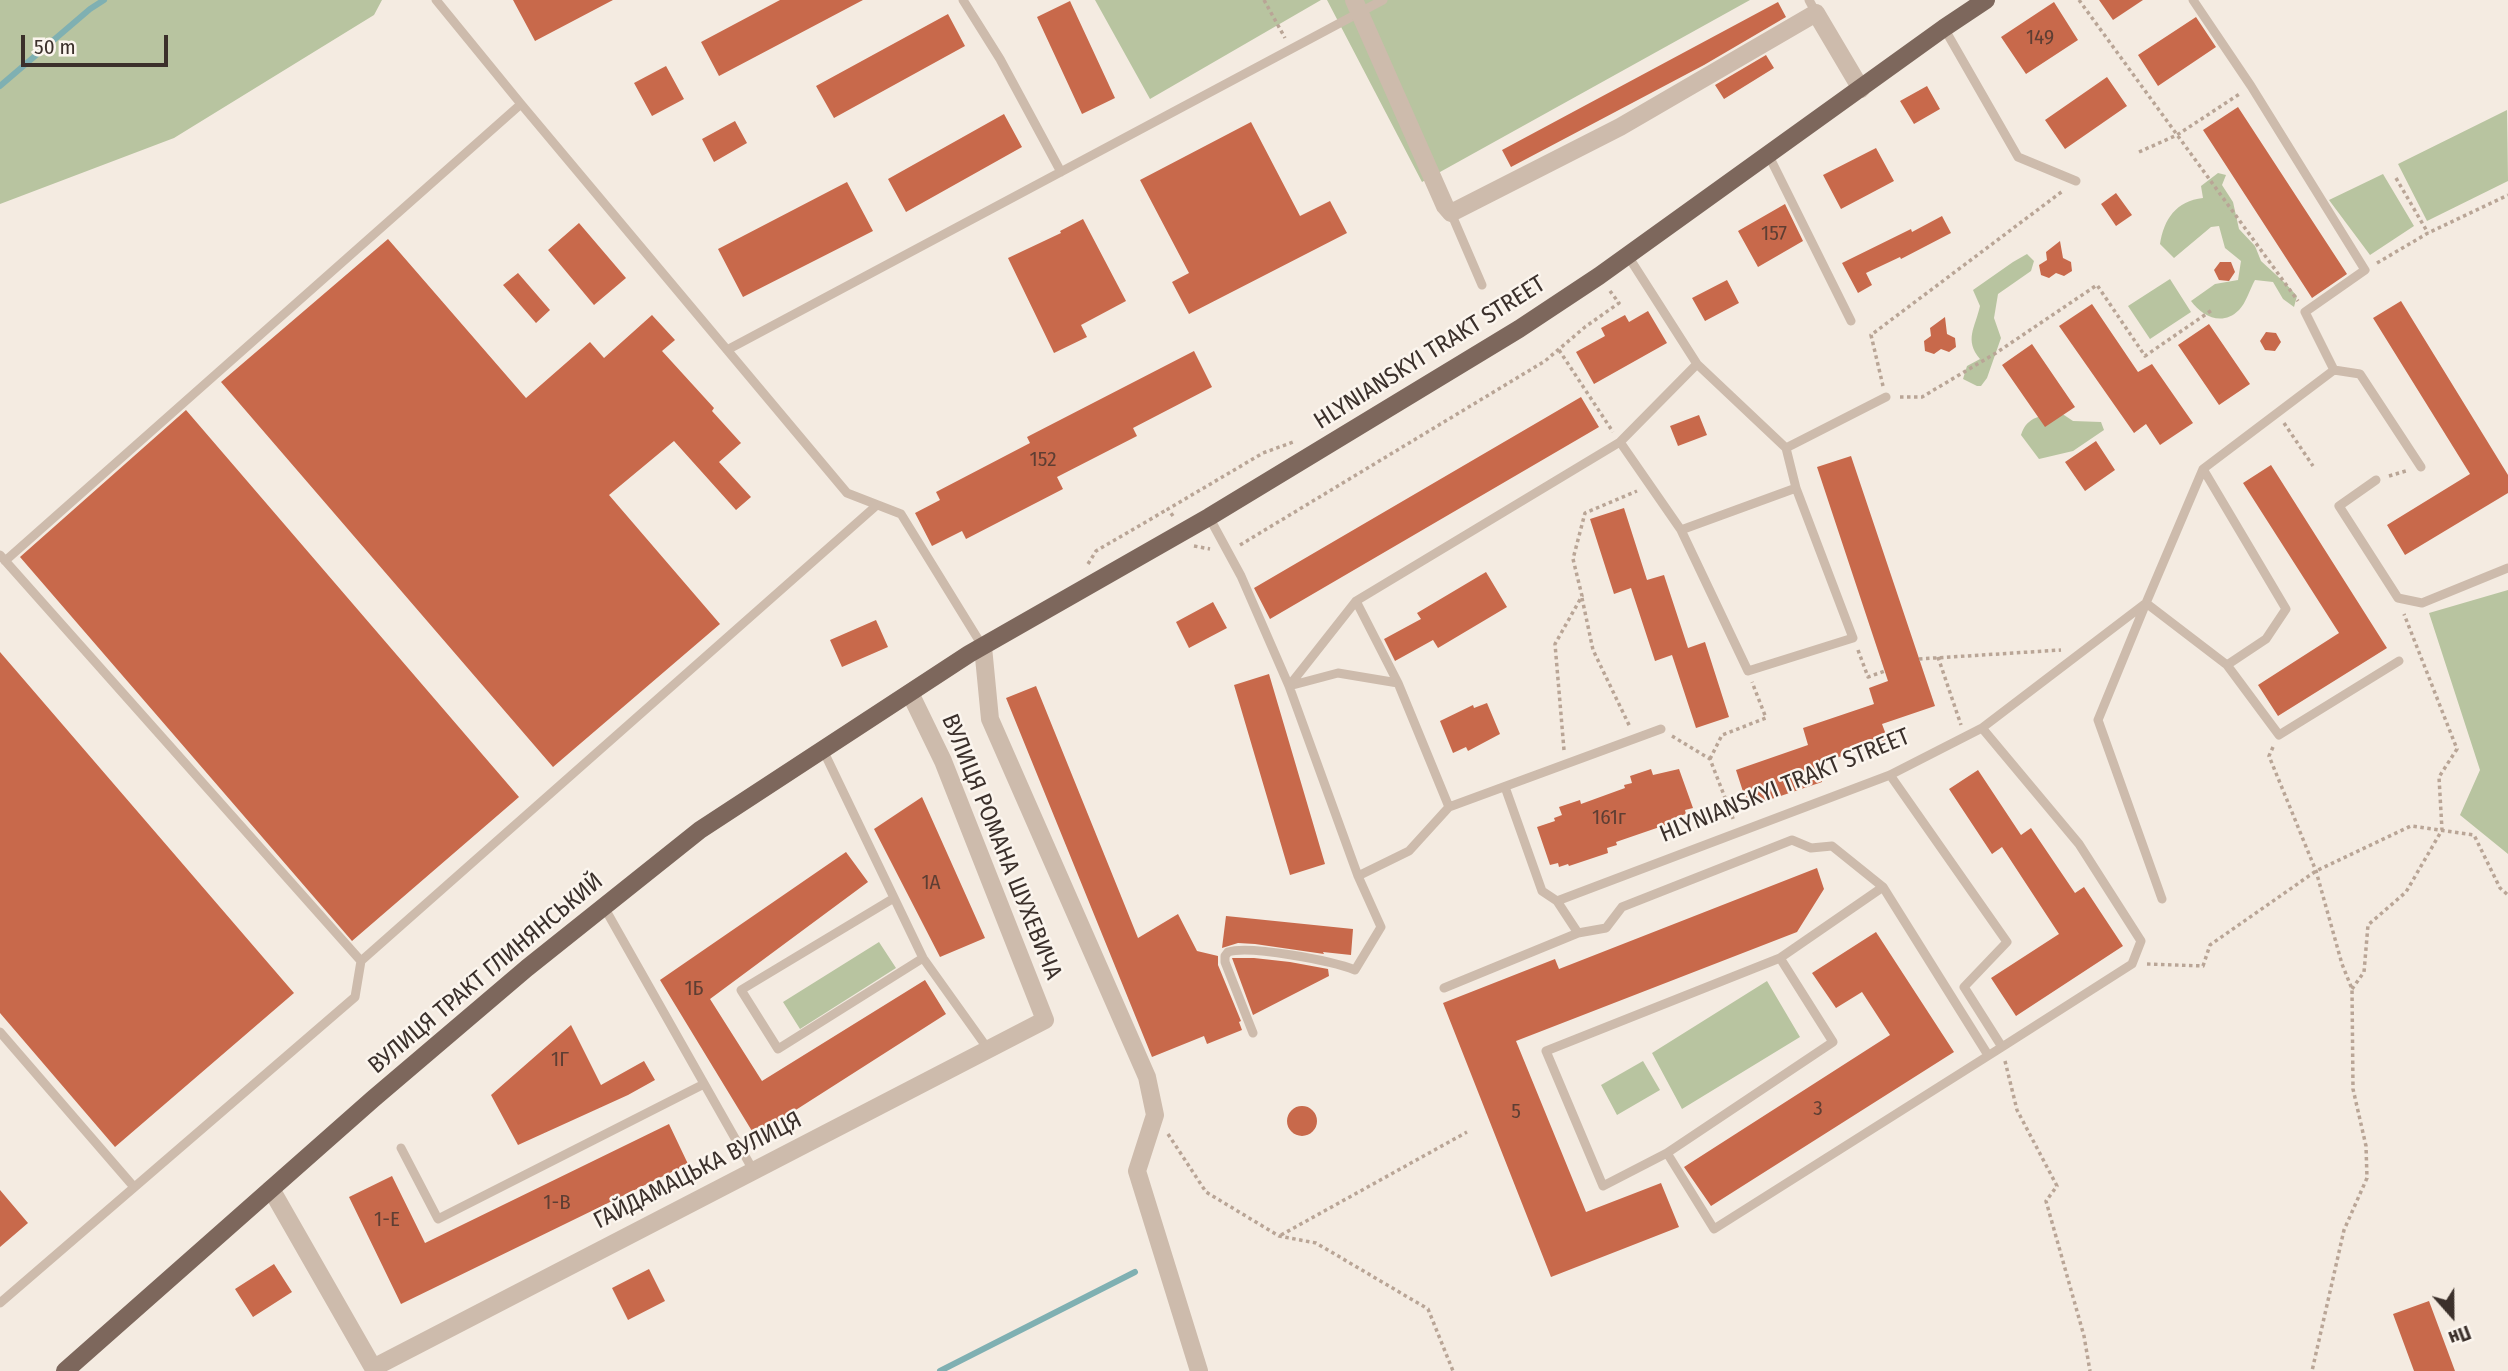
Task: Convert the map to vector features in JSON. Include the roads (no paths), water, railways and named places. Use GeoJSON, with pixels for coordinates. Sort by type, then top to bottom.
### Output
{"type":"FeatureCollection","features":[{"type":"Feature","properties":{"kind":"main road","name":"HLYNIANSKYI TRAKT STREET"},"geometry":{"type":"LineString","coordinates":[[976,650],[1209,517],[1519,329],[1628,256],[1944,27],[1986,0]]}},
{"type":"Feature","properties":{"kind":"main road","name":"ВУЛИЦЯ ТРАКТ ГЛИНЯНСЬКИЙ"},"geometry":{"type":"LineString","coordinates":[[65,1371],[527,968],[700,830],[976,650]]}},
{"type":"Feature","properties":{"kind":"street"},"geometry":{"type":"LineString","coordinates":[[1357,6],[1445,206],[1451,213],[1620,127],[1812,6],[1861,89]]}},
{"type":"Feature","properties":{"kind":"street"},"geometry":{"type":"LineString","coordinates":[[976,650],[990,719],[1147,1077],[1155,1115],[1137,1171],[1193,1370]]}},
{"type":"Feature","properties":{"kind":"street","name":"ВУЛИЦЯ РОМАНА ШУХЕВИЧА"},"geometry":{"type":"LineString","coordinates":[[910,692],[943,761],[1045,1020]]}},
{"type":"Feature","properties":{"kind":"street","name":"ГАЙДАМАЦЬКА ВУЛИЦЯ"},"geometry":{"type":"LineString","coordinates":[[374,1369],[1045,1020]]}},
{"type":"Feature","properties":{"kind":"street"},"geometry":{"type":"LineString","coordinates":[[271,1189],[374,1369]]}},
{"type":"Feature","properties":{"kind":"lane"},"geometry":{"type":"LineString","coordinates":[[436,0],[847,493],[901,514],[976,650]]}},
{"type":"Feature","properties":{"kind":"lane"},"geometry":{"type":"LineString","coordinates":[[963,0],[1000,59],[1061,172]]}},
{"type":"Feature","properties":{"kind":"lane"},"geometry":{"type":"LineString","coordinates":[[727,349],[1291,49],[1357,6],[1383,0]]}},
{"type":"Feature","properties":{"kind":"lane"},"geometry":{"type":"LineString","coordinates":[[2193,0],[2251,86],[2365,270],[2305,312],[2334,370],[2360,374],[2421,467]]}},
{"type":"Feature","properties":{"kind":"lane"},"geometry":{"type":"LineString","coordinates":[[1944,27],[2018,157],[2076,181]]}},
{"type":"Feature","properties":{"kind":"lane"},"geometry":{"type":"LineString","coordinates":[[361,961],[3,558],[521,104]]}},
{"type":"Feature","properties":{"kind":"lane"},"geometry":{"type":"LineString","coordinates":[[1769,154],[1852,321]]}},
{"type":"Feature","properties":{"kind":"lane"},"geometry":{"type":"LineString","coordinates":[[1451,213],[1482,285]]}},
{"type":"Feature","properties":{"kind":"lane"},"geometry":{"type":"LineString","coordinates":[[1620,442],[1681,530],[1748,671],[1853,638],[1796,488],[1786,448],[1697,364],[1628,256]]}},
{"type":"Feature","properties":{"kind":"lane"},"geometry":{"type":"LineString","coordinates":[[1289,686],[1356,601],[1620,442],[1697,364]]}},
{"type":"Feature","properties":{"kind":"lane","name":"HLYNIANSKYI TRAKT STREET"},"geometry":{"type":"LineString","coordinates":[[1557,901],[1890,775],[1982,728],[2146,603],[2203,469],[2334,370]]}},
{"type":"Feature","properties":{"kind":"lane"},"geometry":{"type":"LineString","coordinates":[[1786,448],[1886,397]]}},
{"type":"Feature","properties":{"kind":"lane"},"geometry":{"type":"LineString","coordinates":[[2203,469],[2286,609],[2266,639],[2227,665]]}},
{"type":"Feature","properties":{"kind":"lane"},"geometry":{"type":"LineString","coordinates":[[2376,480],[2339,506],[2398,598],[2422,603],[2508,568]]}},
{"type":"Feature","properties":{"kind":"lane"},"geometry":{"type":"LineString","coordinates":[[1681,530],[1796,488]]}},
{"type":"Feature","properties":{"kind":"lane"},"geometry":{"type":"LineString","coordinates":[[0,1303],[355,997],[361,961],[877,505]]}},
{"type":"Feature","properties":{"kind":"lane"},"geometry":{"type":"LineString","coordinates":[[1209,517],[1241,576],[1289,686],[1359,876],[1381,927],[1355,970],[1340,964],[1258,952],[1234,950],[1225,956],[1253,1033]]}},
{"type":"Feature","properties":{"kind":"lane"},"geometry":{"type":"LineString","coordinates":[[1356,601],[1398,683],[1449,807]]}},
{"type":"Feature","properties":{"kind":"lane"},"geometry":{"type":"LineString","coordinates":[[2162,899],[2098,720],[2146,603],[2227,665],[2279,736],[2399,661]]}},
{"type":"Feature","properties":{"kind":"lane"},"geometry":{"type":"LineString","coordinates":[[1289,686],[1338,673],[1398,683]]}},
{"type":"Feature","properties":{"kind":"lane"},"geometry":{"type":"LineString","coordinates":[[1667,1153],[1713,1229],[2132,964],[2141,942],[2079,844],[1982,728]]}},
{"type":"Feature","properties":{"kind":"lane"},"geometry":{"type":"LineString","coordinates":[[1359,876],[1409,851],[1449,807],[1661,729]]}},
{"type":"Feature","properties":{"kind":"lane"},"geometry":{"type":"LineString","coordinates":[[823,750],[923,958],[988,1049]]}},
{"type":"Feature","properties":{"kind":"lane"},"geometry":{"type":"LineString","coordinates":[[1890,775],[2007,942],[1964,988],[2002,1047]]}},
{"type":"Feature","properties":{"kind":"lane"},"geometry":{"type":"LineString","coordinates":[[1505,788],[1542,891],[1557,901],[1578,933]]}},
{"type":"Feature","properties":{"kind":"lane"},"geometry":{"type":"LineString","coordinates":[[1444,988],[1578,933],[1606,928],[1622,907],[1792,840],[1811,848],[1832,846],[1883,887],[1989,1055]]}},
{"type":"Feature","properties":{"kind":"lane"},"geometry":{"type":"LineString","coordinates":[[1780,958],[1833,1042],[1667,1153],[1603,1186],[1546,1051],[1780,958],[1883,887]]}},
{"type":"Feature","properties":{"kind":"lane"},"geometry":{"type":"LineString","coordinates":[[894,898],[741,990],[778,1049],[923,958]]}},
{"type":"Feature","properties":{"kind":"lane"},"geometry":{"type":"LineString","coordinates":[[604,907],[753,1170]]}},
{"type":"Feature","properties":{"kind":"lane"},"geometry":{"type":"LineString","coordinates":[[0,1032],[134,1187]]}},
{"type":"Feature","properties":{"kind":"lane"},"geometry":{"type":"LineString","coordinates":[[401,1148],[438,1219],[704,1084]]}},
{"type":"Feature","properties":{"kind":"waterway"},"geometry":{"type":"LineString","coordinates":[[0,86],[104,0]]}},
{"type":"Feature","properties":{"kind":"waterway"},"geometry":{"type":"LineString","coordinates":[[940,1371],[1135,1272]]}}]}
